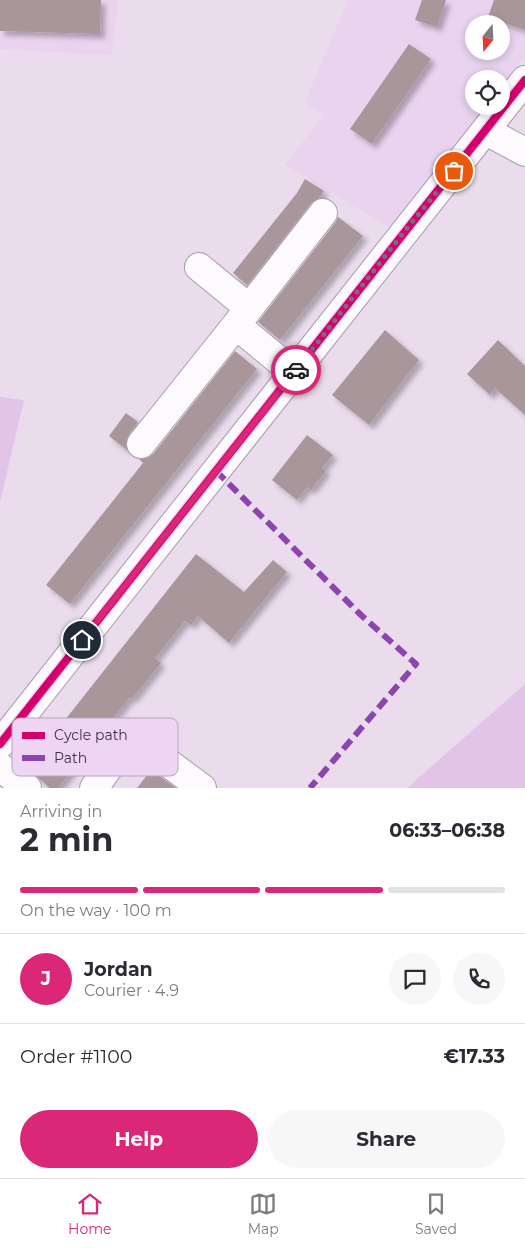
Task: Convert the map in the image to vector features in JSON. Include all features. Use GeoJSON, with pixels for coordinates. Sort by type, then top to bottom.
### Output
{"type":"FeatureCollection","features":[{"type":"Feature","properties":{"kind":"street"},"geometry":{"type":"LineString","coordinates":[[21,718],[525,80]]}},
{"type":"Feature","properties":{"kind":"street"},"geometry":{"type":"LineString","coordinates":[[486,131],[525,152]]}},
{"type":"Feature","properties":{"kind":"street"},"geometry":{"type":"LineString","coordinates":[[141,444],[243,317],[323,213]]}},
{"type":"Feature","properties":{"kind":"street"},"geometry":{"type":"LineString","coordinates":[[199,267],[294,373]]}},
{"type":"Feature","properties":{"kind":"street"},"geometry":{"type":"LineString","coordinates":[[0,744],[12,729]]}},
{"type":"Feature","properties":{"kind":"street"},"geometry":{"type":"LineString","coordinates":[[0,767],[27,788]]}},
{"type":"Feature","properties":{"kind":"street"},"geometry":{"type":"LineString","coordinates":[[178,770],[202,788]]}},
{"type":"Feature","properties":{"kind":"street"},"geometry":{"type":"LineString","coordinates":[[94,788],[103,776]]}},
{"type":"Feature","properties":{"kind":"shaded area"},"geometry":{"type":"Polygon","coordinates":[[[0,0],[118,0],[112,55],[0,49],[0,0]]]}},
{"type":"Feature","properties":{"kind":"shaded area"},"geometry":{"type":"Polygon","coordinates":[[[348,0],[525,0],[525,56],[510,75],[510,70],[465,70],[465,115],[479,115],[390,228],[285,165],[323,115],[305,102],[348,0]]]}},
{"type":"Feature","properties":{"kind":"shaded area"},"geometry":{"type":"Polygon","coordinates":[[[0,397],[24,400],[0,502],[0,397]]]}},
{"type":"Feature","properties":{"kind":"shaded area"},"geometry":{"type":"Polygon","coordinates":[[[525,684],[525,788],[407,788],[525,684]]]}},
{"type":"Feature","properties":{"kind":"building"},"geometry":{"type":"Polygon","coordinates":[[[0,0],[101,0],[100,34],[0,31],[0,0]]]}},
{"type":"Feature","properties":{"kind":"building"},"geometry":{"type":"Polygon","coordinates":[[[422,0],[446,0],[437,27],[415,20],[422,0]]]}},
{"type":"Feature","properties":{"kind":"building"},"geometry":{"type":"Polygon","coordinates":[[[494,0],[525,0],[525,30],[510,25],[510,15],[489,15],[494,0]]]}},
{"type":"Feature","properties":{"kind":"building"},"geometry":{"type":"Polygon","coordinates":[[[409,44],[431,59],[372,144],[350,129],[409,44]]]}},
{"type":"Feature","properties":{"kind":"building"},"geometry":{"type":"Polygon","coordinates":[[[305,179],[324,191],[319,198],[311,203],[247,285],[233,273],[297,193],[305,179]]]}},
{"type":"Feature","properties":{"kind":"building"},"geometry":{"type":"Polygon","coordinates":[[[338,217],[363,236],[280,340],[258,322],[338,217]]]}},
{"type":"Feature","properties":{"kind":"building"},"geometry":{"type":"Polygon","coordinates":[[[385,330],[419,360],[369,425],[332,395],[385,330]]]}},
{"type":"Feature","properties":{"kind":"building"},"geometry":{"type":"Polygon","coordinates":[[[498,340],[525,366],[525,415],[495,388],[490,395],[467,374],[498,340]]]}},
{"type":"Feature","properties":{"kind":"building"},"geometry":{"type":"Polygon","coordinates":[[[235,351],[257,369],[70,604],[46,585],[143,463],[139,459],[147,458],[153,454],[235,351]]]}},
{"type":"Feature","properties":{"kind":"building"},"geometry":{"type":"Polygon","coordinates":[[[126,413],[138,422],[126,441],[127,450],[109,436],[126,413]]]}},
{"type":"Feature","properties":{"kind":"building"},"geometry":{"type":"Polygon","coordinates":[[[307,435],[333,455],[322,468],[326,471],[311,490],[307,487],[297,500],[272,480],[307,435]]]}},
{"type":"Feature","properties":{"kind":"building"},"geometry":{"type":"Polygon","coordinates":[[[196,554],[244,592],[273,560],[287,572],[229,643],[198,616],[191,625],[185,621],[155,658],[161,663],[132,699],[130,697],[113,718],[66,718],[196,554]]]}},
{"type":"Feature","properties":{"kind":"building"},"geometry":{"type":"Polygon","coordinates":[[[36,776],[67,776],[58,788],[50,788],[36,776]]]}},
{"type":"Feature","properties":{"kind":"building"},"geometry":{"type":"Polygon","coordinates":[[[146,776],[159,776],[176,788],[137,788],[146,776]]]}},
{"type":"Feature","properties":{"kind":"marked path"},"geometry":{"type":"LineString","coordinates":[[216,471],[361,615],[416,664],[310,788]]}},
{"type":"Feature","properties":{"kind":"cycle path"},"geometry":{"type":"LineString","coordinates":[[21,718],[525,80]]}},
{"type":"Feature","properties":{"kind":"cycle path"},"geometry":{"type":"LineString","coordinates":[[0,744],[12,729]]}},
{"type":"Feature","properties":{"kind":"way so far"},"geometry":{"type":"LineString","coordinates":[[296,370],[454,171]]}},
{"type":"Feature","properties":{"kind":"route"},"geometry":{"type":"LineString","coordinates":[[82,640],[296,370]]}}]}
